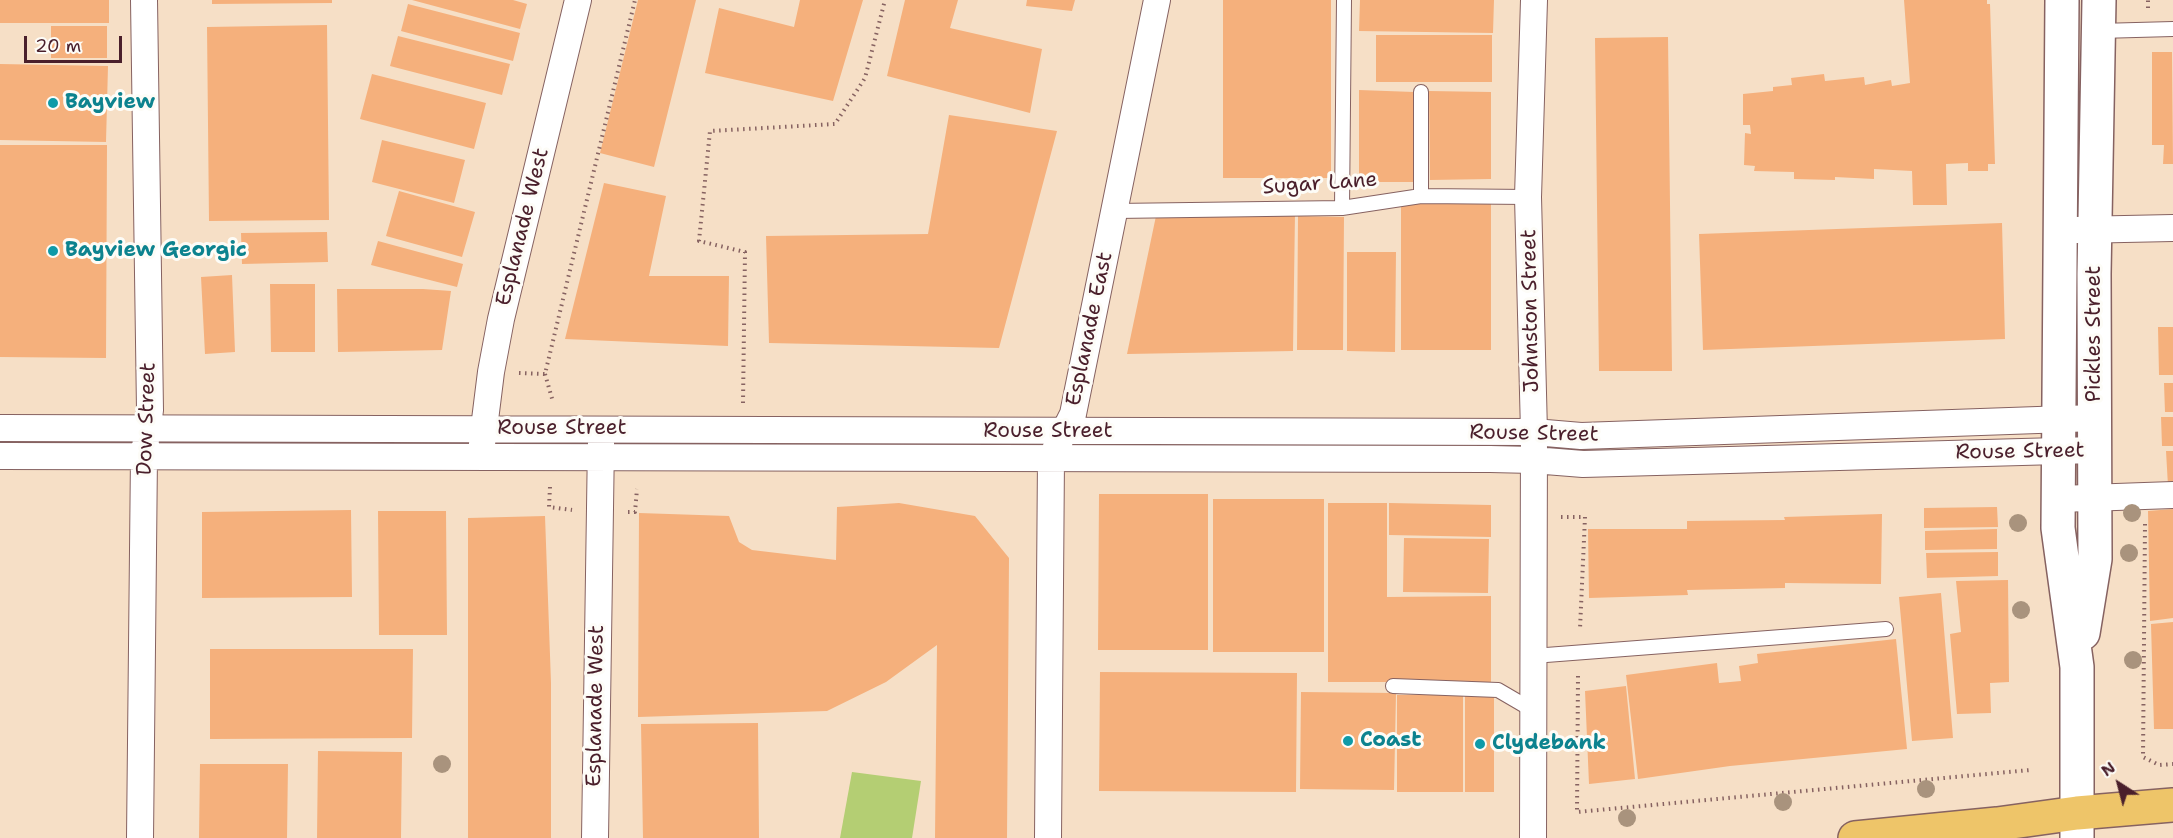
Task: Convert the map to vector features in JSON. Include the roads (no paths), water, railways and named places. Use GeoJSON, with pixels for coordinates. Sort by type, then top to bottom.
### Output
{"type":"FeatureCollection","features":[{"type":"Feature","properties":{"kind":"main road"},"geometry":{"type":"LineString","coordinates":[[1855,838],[2015,822],[2077,825],[2173,805]]}},
{"type":"Feature","properties":{"kind":"street","name":"Dow Street"},"geometry":{"type":"LineString","coordinates":[[140,838],[144,454],[150,410],[144,0]]}},
{"type":"Feature","properties":{"kind":"street","name":"Esplanade West"},"geometry":{"type":"LineString","coordinates":[[481,457],[490,372],[501,319],[578,0]]}},
{"type":"Feature","properties":{"kind":"street","name":"Esplanade East"},"geometry":{"type":"LineString","coordinates":[[1048,838],[1051,458],[1072,414],[1157,0]]}},
{"type":"Feature","properties":{"kind":"street","name":"Johnston Street"},"geometry":{"type":"LineString","coordinates":[[1533,838],[1534,432],[1528,198],[1534,0]]}},
{"type":"Feature","properties":{"kind":"street","name":"Pickles Street"},"geometry":{"type":"LineString","coordinates":[[2062,0],[2058,528],[2077,667],[2077,825]]}},
{"type":"Feature","properties":{"kind":"street","name":"Pickles Street"},"geometry":{"type":"LineString","coordinates":[[2077,667],[2095,559],[2095,231],[2099,16]]}},
{"type":"Feature","properties":{"kind":"street"},"geometry":{"type":"LineString","coordinates":[[2061,230],[2173,228]]}},
{"type":"Feature","properties":{"kind":"street","name":"Rouse Street"},"geometry":{"type":"LineString","coordinates":[[0,456],[144,454],[600,458],[1533,460],[1583,464],[2058,435],[2096,418]]}},
{"type":"Feature","properties":{"kind":"street","name":"Rouse Street"},"geometry":{"type":"LineString","coordinates":[[0,428],[1534,432],[1581,436],[2058,435],[2095,450]]}},
{"type":"Feature","properties":{"kind":"street","name":"Esplanade West"},"geometry":{"type":"LineString","coordinates":[[595,838],[602,429]]}},
{"type":"Feature","properties":{"kind":"street"},"geometry":{"type":"LineString","coordinates":[[2059,498],[2173,495]]}},
{"type":"Feature","properties":{"kind":"lane"},"geometry":{"type":"LineString","coordinates":[[1342,208],[1344,0]]}},
{"type":"Feature","properties":{"kind":"lane"},"geometry":{"type":"LineString","coordinates":[[2099,16],[2173,29]]}},
{"type":"Feature","properties":{"kind":"lane"},"geometry":{"type":"LineString","coordinates":[[1421,92],[1421,196]]}},
{"type":"Feature","properties":{"kind":"lane","name":"Sugar Lane"},"geometry":{"type":"LineString","coordinates":[[1114,211],[1342,208],[1421,196],[1528,198]]}},
{"type":"Feature","properties":{"kind":"lane"},"geometry":{"type":"LineString","coordinates":[[1533,656],[1886,629]]}},
{"type":"Feature","properties":{"kind":"lane"},"geometry":{"type":"LineString","coordinates":[[1393,686],[1498,690],[1534,711]]}},
{"type":"Feature","properties":{"kind":"place","name":"Bayview"},"geometry":{"type":"Point","coordinates":[53,103]}},
{"type":"Feature","properties":{"kind":"place","name":"Bayview Georgic"},"geometry":{"type":"Point","coordinates":[53,251]}},
{"type":"Feature","properties":{"kind":"place","name":"Coast"},"geometry":{"type":"Point","coordinates":[1348,741]}},
{"type":"Feature","properties":{"kind":"place","name":"Clydebank"},"geometry":{"type":"Point","coordinates":[1480,744]}}]}
